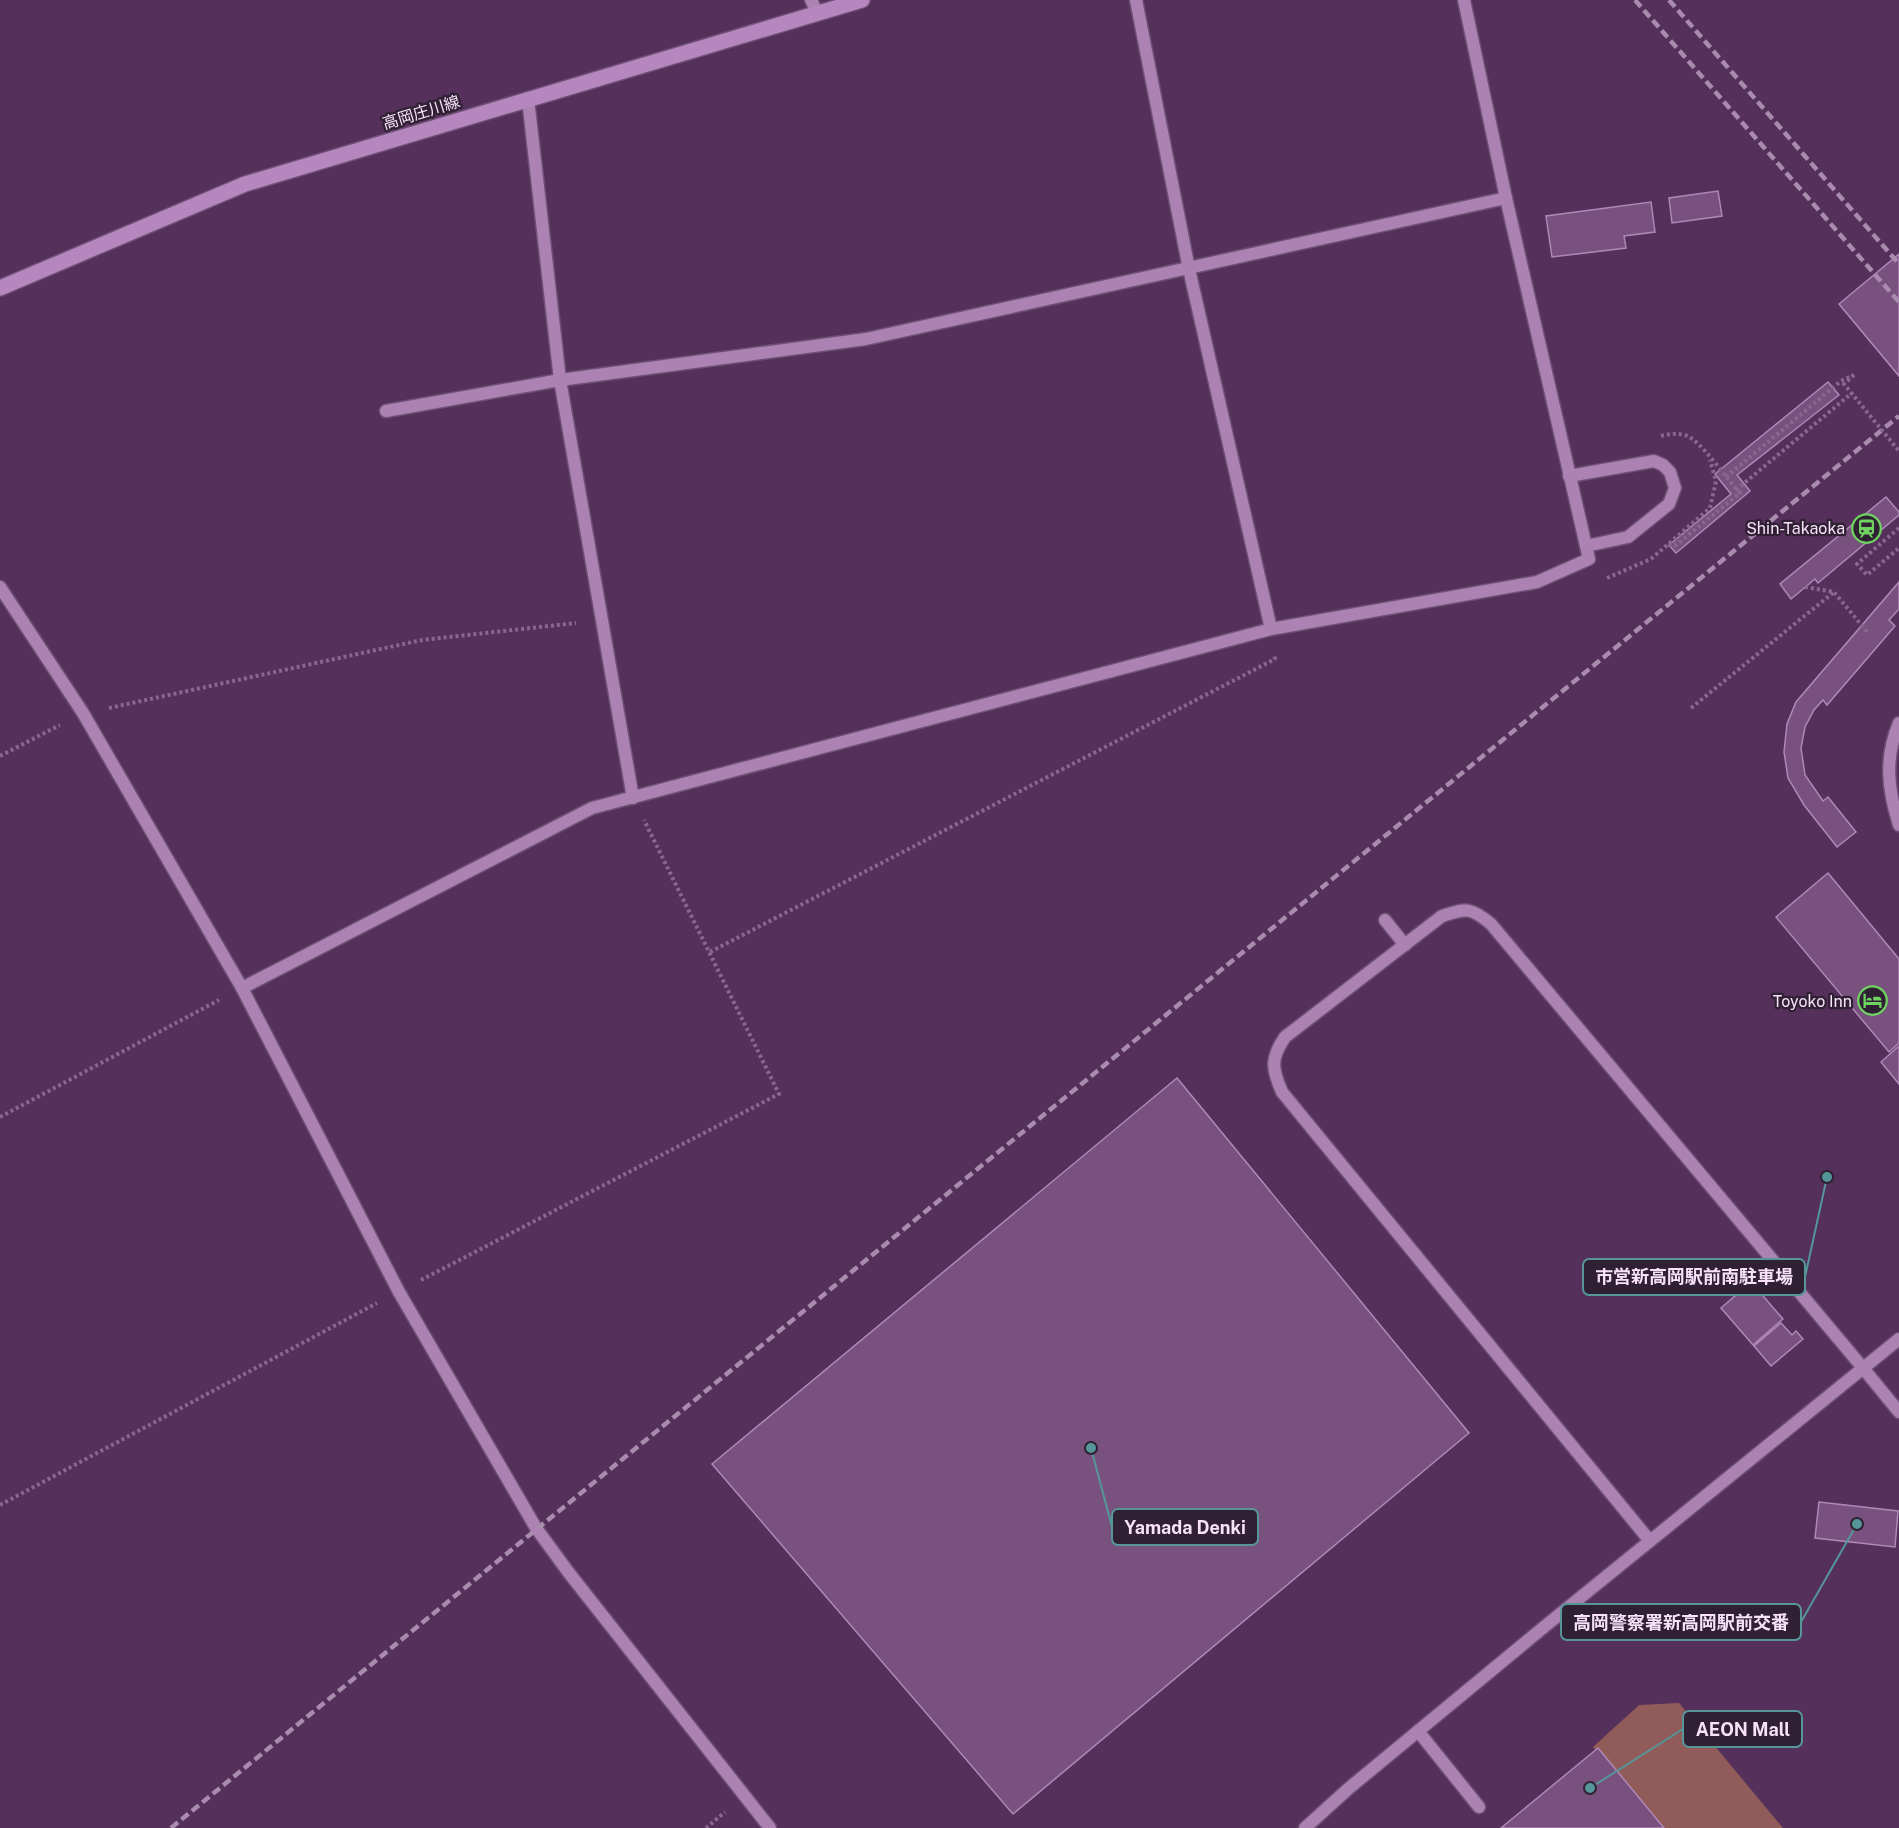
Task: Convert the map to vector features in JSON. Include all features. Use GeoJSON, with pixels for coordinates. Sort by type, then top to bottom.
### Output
{"type":"FeatureCollection","features":[{"type":"Feature","properties":{"kind":"main road","name":"高岡庄川線"},"geometry":{"type":"LineString","coordinates":[[0,288],[245,184],[528,99],[815,7],[862,0]]}},
{"type":"Feature","properties":{"kind":"street"},"geometry":{"type":"LineString","coordinates":[[1136,0],[1189,269],[1271,629]]}},
{"type":"Feature","properties":{"kind":"street"},"geometry":{"type":"LineString","coordinates":[[242,988],[592,808],[1271,629],[1537,582],[1589,559],[1506,198],[1464,0]]}},
{"type":"Feature","properties":{"kind":"street"},"geometry":{"type":"LineString","coordinates":[[528,99],[560,380],[604,620],[633,798]]}},
{"type":"Feature","properties":{"kind":"street"},"geometry":{"type":"LineString","coordinates":[[386,411],[560,380],[866,339],[1506,198]]}},
{"type":"Feature","properties":{"kind":"street"},"geometry":{"type":"LineString","coordinates":[[1569,476],[1654,460],[1670,472],[1675,488],[1669,504],[1628,537],[1586,546]]}},
{"type":"Feature","properties":{"kind":"street"},"geometry":{"type":"LineString","coordinates":[[0,587],[83,713],[242,988],[399,1292],[536,1528],[581,1589],[770,1828]]}},
{"type":"Feature","properties":{"kind":"street"},"geometry":{"type":"LineString","coordinates":[[1899,723],[1889,751],[1889,777],[1899,825]]}},
{"type":"Feature","properties":{"kind":"street"},"geometry":{"type":"LineString","coordinates":[[1650,1541],[1282,1092],[1273,1072],[1275,1051],[1285,1037],[1442,916],[1459,910],[1476,912],[1491,924],[1899,1412]]}},
{"type":"Feature","properties":{"kind":"street"},"geometry":{"type":"LineString","coordinates":[[1385,920],[1406,945]]}},
{"type":"Feature","properties":{"kind":"street"},"geometry":{"type":"LineString","coordinates":[[1305,1828],[1418,1731],[1899,1339]]}},
{"type":"Feature","properties":{"kind":"street"},"geometry":{"type":"LineString","coordinates":[[1418,1731],[1479,1807]]}},
{"type":"Feature","properties":{"kind":"path"},"geometry":{"type":"LineString","coordinates":[[1726,477],[1841,381],[1854,375],[1844,384],[1899,451]]}},
{"type":"Feature","properties":{"kind":"path"},"geometry":{"type":"LineString","coordinates":[[1736,490],[1852,393]]}},
{"type":"Feature","properties":{"kind":"path"},"geometry":{"type":"LineString","coordinates":[[1899,528],[1857,564],[1867,575],[1899,549]]}},
{"type":"Feature","properties":{"kind":"path"},"geometry":{"type":"LineString","coordinates":[[1805,587],[1834,592],[1868,633]]}},
{"type":"Feature","properties":{"kind":"path"},"geometry":{"type":"LineString","coordinates":[[1691,708],[1834,592]]}},
{"type":"Feature","properties":{"kind":"path"},"geometry":{"type":"LineString","coordinates":[[0,756],[83,713],[422,640],[604,620]]}},
{"type":"Feature","properties":{"kind":"path"},"geometry":{"type":"LineString","coordinates":[[710,951],[1275,659],[1271,629]]}},
{"type":"Feature","properties":{"kind":"path"},"geometry":{"type":"LineString","coordinates":[[0,1505],[399,1292],[779,1094],[633,798]]}},
{"type":"Feature","properties":{"kind":"path"},"geometry":{"type":"LineString","coordinates":[[0,1117],[242,988]]}},
{"type":"Feature","properties":{"kind":"shaded area"},"geometry":{"type":"Polygon","coordinates":[[[1679,1703],[1783,1828],[1660,1828],[1593,1747],[1639,1705],[1679,1703]]]}},
{"type":"Feature","properties":{"kind":"building"},"geometry":{"type":"Polygon","coordinates":[[[1718,191],[1722,216],[1672,223],[1669,198],[1718,191]]]}},
{"type":"Feature","properties":{"kind":"building"},"geometry":{"type":"Polygon","coordinates":[[[1651,202],[1655,232],[1624,236],[1626,248],[1552,257],[1546,216],[1651,202]]]}},
{"type":"Feature","properties":{"kind":"building"},"geometry":{"type":"Polygon","coordinates":[[[1899,254],[1899,376],[1839,304],[1899,254]]]}},
{"type":"Feature","properties":{"kind":"building"},"geometry":{"type":"Polygon","coordinates":[[[1828,382],[1839,395],[1737,475],[1750,491],[1676,553],[1669,545],[1731,494],[1715,474],[1828,382]]]}},
{"type":"Feature","properties":{"kind":"building"},"geometry":{"type":"Polygon","coordinates":[[[1886,497],[1899,515],[1818,583],[1815,579],[1791,599],[1780,584],[1886,497]]]}},
{"type":"Feature","properties":{"kind":"building"},"geometry":{"type":"Polygon","coordinates":[[[1899,582],[1899,609],[1889,620],[1895,626],[1827,705],[1823,700],[1814,710],[1805,727],[1801,748],[1805,775],[1823,801],[1828,797],[1856,832],[1837,847],[1804,805],[1788,778],[1784,752],[1787,724],[1796,702],[1899,582]]]}},
{"type":"Feature","properties":{"kind":"building","name":"Toyoko Inn"},"geometry":{"type":"Polygon","coordinates":[[[1828,873],[1899,959],[1899,1043],[1889,1052],[1776,917],[1828,873]]]}},
{"type":"Feature","properties":{"kind":"building"},"geometry":{"type":"Polygon","coordinates":[[[1899,1046],[1899,1084],[1881,1062],[1899,1046]]]}},
{"type":"Feature","properties":{"kind":"building"},"geometry":{"type":"Polygon","coordinates":[[[1177,1078],[1469,1433],[1013,1814],[712,1464],[1177,1078]]]}},
{"type":"Feature","properties":{"kind":"building"},"geometry":{"type":"Polygon","coordinates":[[[1751,1282],[1783,1319],[1753,1345],[1721,1308],[1751,1282]]]}},
{"type":"Feature","properties":{"kind":"building"},"geometry":{"type":"Polygon","coordinates":[[[1781,1323],[1792,1335],[1796,1331],[1803,1339],[1771,1366],[1754,1346],[1781,1323]]]}},
{"type":"Feature","properties":{"kind":"building"},"geometry":{"type":"Polygon","coordinates":[[[1819,1502],[1898,1511],[1895,1547],[1815,1538],[1819,1502]]]}},
{"type":"Feature","properties":{"kind":"building"},"geometry":{"type":"Polygon","coordinates":[[[1598,1748],[1664,1828],[1501,1828],[1598,1748]]]}},
{"type":"Feature","properties":{"kind":"railway"},"geometry":{"type":"LineString","coordinates":[[1635,0],[1899,302]]}},
{"type":"Feature","properties":{"kind":"railway"},"geometry":{"type":"LineString","coordinates":[[1669,0],[1899,264]]}},
{"type":"Feature","properties":{"kind":"railway"},"geometry":{"type":"LineString","coordinates":[[171,1828],[1899,416]]}},
{"type":"Feature","properties":{"kind":"place","name":"Shin-Takaoka"},"geometry":{"type":"Point","coordinates":[1866,528]}},
{"type":"Feature","properties":{"kind":"place","name":"Toyoko Inn"},"geometry":{"type":"Point","coordinates":[1873,1001]}},
{"type":"Feature","properties":{"kind":"place","name":"市営新高岡駅前南駐車場"},"geometry":{"type":"Point","coordinates":[1827,1177]}},
{"type":"Feature","properties":{"kind":"place","name":"Yamada Denki"},"geometry":{"type":"Point","coordinates":[1091,1448]}},
{"type":"Feature","properties":{"kind":"place","name":"高岡警察署新高岡駅前交番"},"geometry":{"type":"Point","coordinates":[1857,1524]}},
{"type":"Feature","properties":{"kind":"place","name":"AEON Mall"},"geometry":{"type":"Point","coordinates":[1590,1788]}}]}
